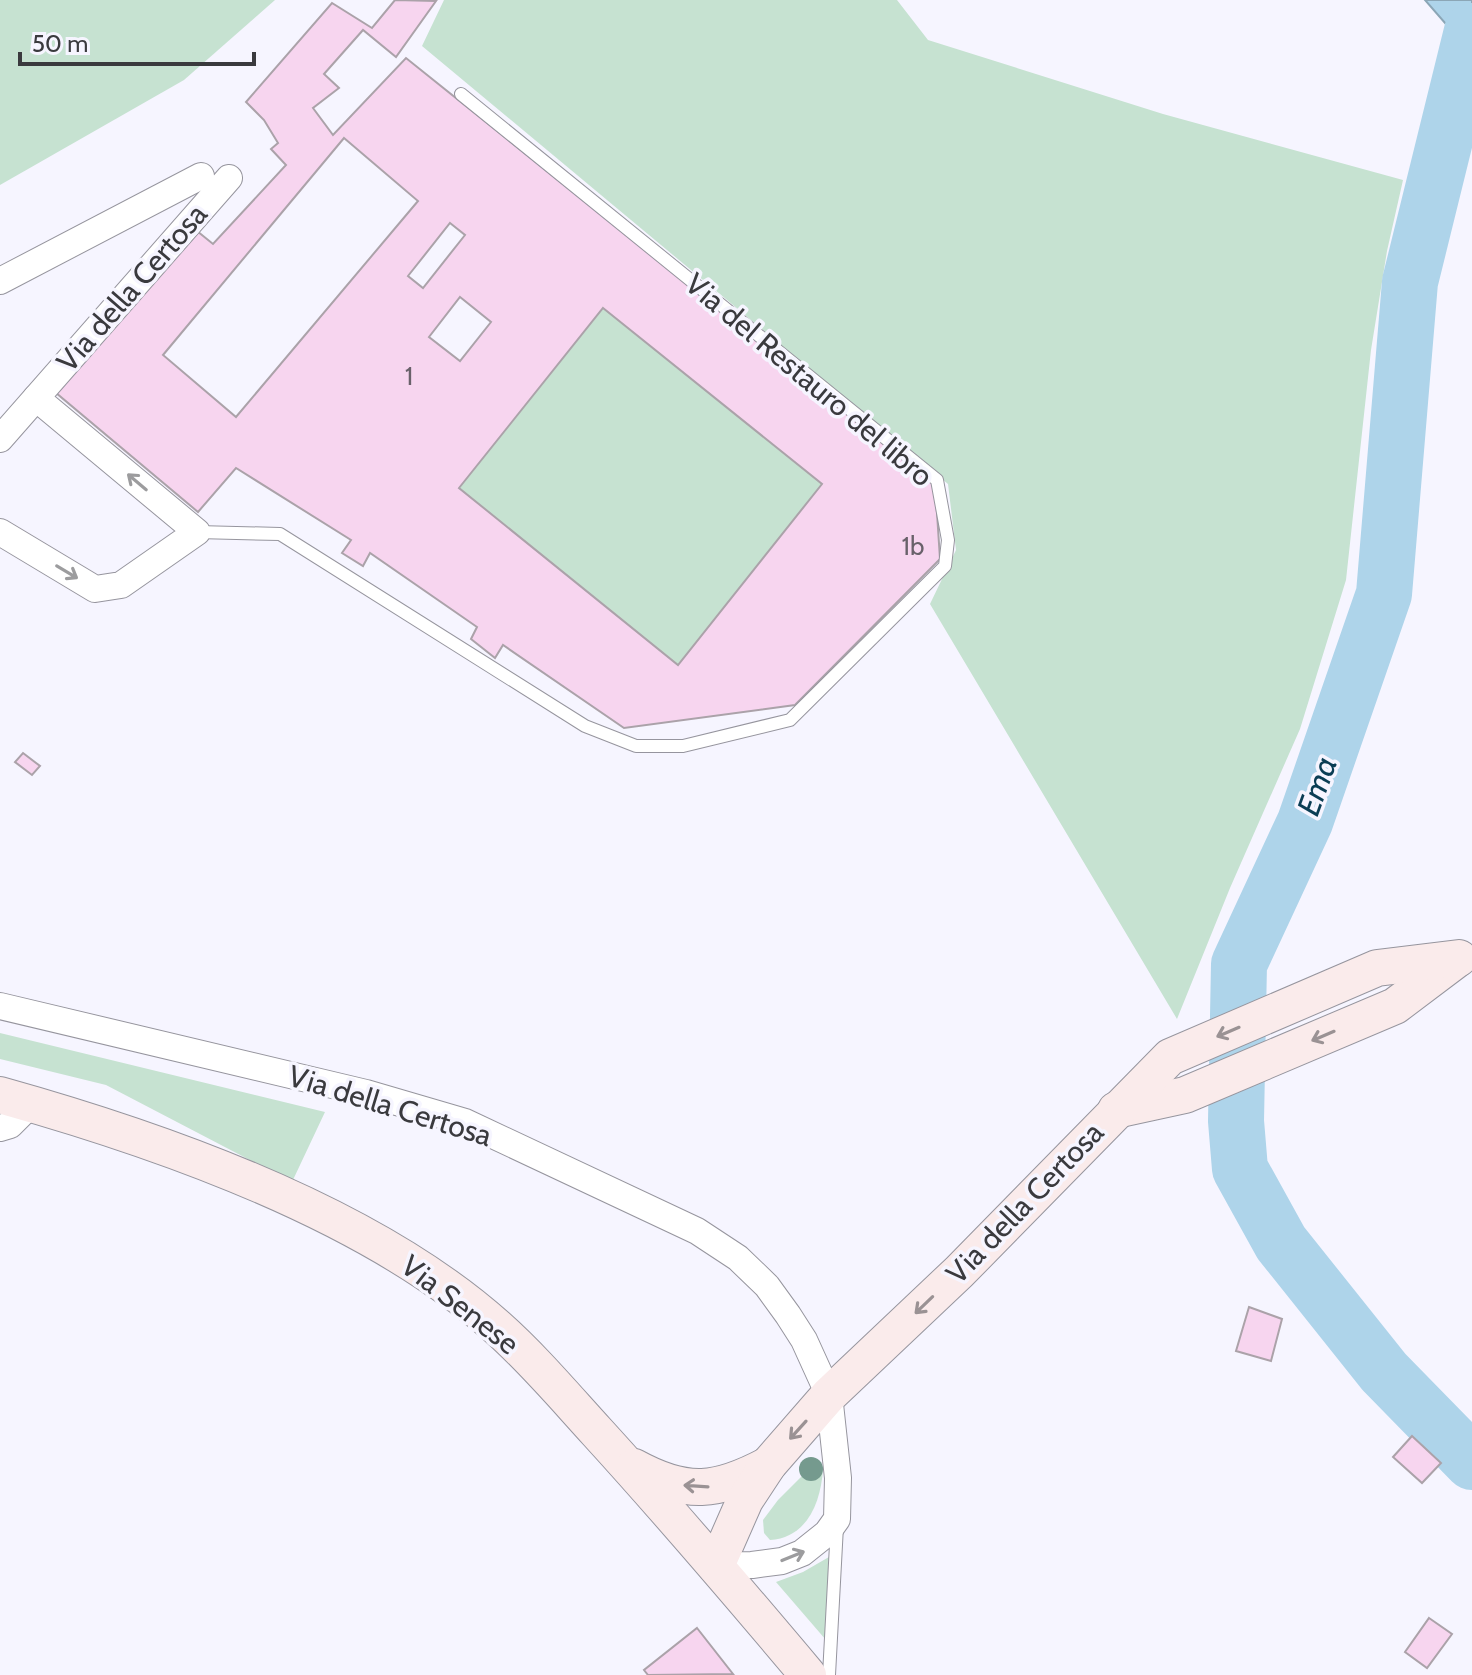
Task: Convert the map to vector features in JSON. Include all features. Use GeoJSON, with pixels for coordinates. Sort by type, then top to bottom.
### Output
{"type":"FeatureCollection","features":[{"type":"Feature","properties":{"kind":"main road","name":"Via della Certosa"},"geometry":{"type":"LineString","coordinates":[[716,1566],[745,1500],[768,1465],[829,1395],[959,1272],[1170,1057],[1377,968],[1465,955]]}},
{"type":"Feature","properties":{"kind":"main road","name":"Via della Certosa"},"geometry":{"type":"LineString","coordinates":[[1116,1110],[1185,1095],[1395,1006],[1465,955]]}},
{"type":"Feature","properties":{"kind":"main road","name":"Via Senese"},"geometry":{"type":"LineString","coordinates":[[16,1100],[128,1135],[291,1200],[409,1262],[447,1287],[498,1327],[625,1462],[808,1675]]}},
{"type":"Feature","properties":{"kind":"main road","name":"Via della Certosa"},"geometry":{"type":"LineString","coordinates":[[625,1462],[659,1481],[715,1488],[768,1465]]}},
{"type":"Feature","properties":{"kind":"street"},"geometry":{"type":"LineString","coordinates":[[0,281],[201,176]]}},
{"type":"Feature","properties":{"kind":"street","name":"Via della Certosa"},"geometry":{"type":"LineString","coordinates":[[0,439],[229,178]]}},
{"type":"Feature","properties":{"kind":"street","name":"Via della Certosa"},"geometry":{"type":"LineString","coordinates":[[36,398],[197,532]]}},
{"type":"Feature","properties":{"kind":"street"},"geometry":{"type":"LineString","coordinates":[[0,532],[95,589],[121,585],[197,532]]}},
{"type":"Feature","properties":{"kind":"street","name":"Via della Certosa"},"geometry":{"type":"LineString","coordinates":[[0,1006],[351,1090],[465,1122],[697,1231],[738,1258],[767,1286],[804,1340],[829,1395],[838,1478],[837,1519]]}},
{"type":"Feature","properties":{"kind":"street"},"geometry":{"type":"LineString","coordinates":[[0,1128],[10,1125],[16,1100]]}},
{"type":"Feature","properties":{"kind":"street"},"geometry":{"type":"LineString","coordinates":[[716,1566],[752,1565],[792,1557],[817,1543],[837,1519]]}},
{"type":"Feature","properties":{"kind":"lane","name":"Via del Restauro del libro"},"geometry":{"type":"LineString","coordinates":[[197,532],[280,534],[585,726],[636,746],[683,746],[790,720],[945,566],[948,540],[937,480],[461,94]]}},
{"type":"Feature","properties":{"kind":"lane","name":"Via della Certosa"},"geometry":{"type":"LineString","coordinates":[[829,1675],[837,1519]]}},
{"type":"Feature","properties":{"kind":"green space"},"geometry":{"type":"Polygon","coordinates":[[[0,0],[275,0],[184,80],[0,185],[0,0]]]}},
{"type":"Feature","properties":{"kind":"green space"},"geometry":{"type":"Polygon","coordinates":[[[444,0],[897,0],[928,40],[1163,114],[1403,180],[1387,251],[1371,350],[1346,580],[1300,729],[1177,1019],[930,604],[956,550],[948,484],[422,46],[444,0]]]}},
{"type":"Feature","properties":{"kind":"green space"},"geometry":{"type":"Polygon","coordinates":[[[603,308],[822,484],[678,665],[459,488],[603,308]]]}},
{"type":"Feature","properties":{"kind":"green space"},"geometry":{"type":"Polygon","coordinates":[[[0,1033],[325,1112],[292,1182],[106,1085],[0,1059],[0,1033]]]}},
{"type":"Feature","properties":{"kind":"green space"},"geometry":{"type":"Polygon","coordinates":[[[816,1462],[823,1469],[822,1481],[810,1516],[794,1533],[770,1540],[764,1533],[763,1520],[778,1500],[816,1462]]]}},
{"type":"Feature","properties":{"kind":"green space"},"geometry":{"type":"Polygon","coordinates":[[[829,1557],[826,1640],[776,1582],[803,1572],[829,1557]]]}},
{"type":"Feature","properties":{"kind":"water"},"geometry":{"type":"Polygon","coordinates":[[[1425,0],[1472,0],[1472,32],[1452,31],[1425,0]]]}},
{"type":"Feature","properties":{"kind":"building"},"geometry":{"type":"Polygon","coordinates":[[[395,0],[436,1],[396,57],[363,30],[324,74],[339,88],[313,108],[333,135],[406,58],[935,482],[940,559],[795,705],[624,728],[503,645],[495,658],[471,639],[477,627],[370,553],[363,566],[342,553],[351,540],[236,468],[198,512],[55,392],[192,227],[213,244],[286,165],[271,149],[278,143],[264,120],[246,102],[332,3],[372,28],[395,0]],[[344,138],[163,355],[236,417],[418,201],[344,138]],[[450,223],[408,276],[423,288],[465,235],[450,223]],[[460,297],[429,337],[460,361],[491,322],[460,297]],[[603,308],[459,488],[678,665],[822,484],[603,308]]]}},
{"type":"Feature","properties":{"kind":"building"},"geometry":{"type":"Polygon","coordinates":[[[23,753],[40,766],[32,775],[15,762],[23,753]]]}},
{"type":"Feature","properties":{"kind":"building"},"geometry":{"type":"Polygon","coordinates":[[[1249,1307],[1282,1319],[1271,1361],[1236,1351],[1249,1307]]]}},
{"type":"Feature","properties":{"kind":"building"},"geometry":{"type":"Polygon","coordinates":[[[1412,1436],[1441,1463],[1422,1483],[1393,1457],[1412,1436]]]}},
{"type":"Feature","properties":{"kind":"building"},"geometry":{"type":"Polygon","coordinates":[[[1429,1618],[1452,1634],[1427,1668],[1405,1652],[1429,1618]]]}},
{"type":"Feature","properties":{"kind":"building"},"geometry":{"type":"Polygon","coordinates":[[[697,1628],[733,1674],[648,1675],[644,1670],[697,1628]]]}},
{"type":"Feature","properties":{"kind":"waterway","name":"Ema"},"geometry":{"type":"LineString","coordinates":[[1472,31],[1410,282],[1384,594],[1305,822],[1239,964],[1236,1121],[1240,1169],[1281,1243],[1384,1372],[1472,1462]]}}]}
